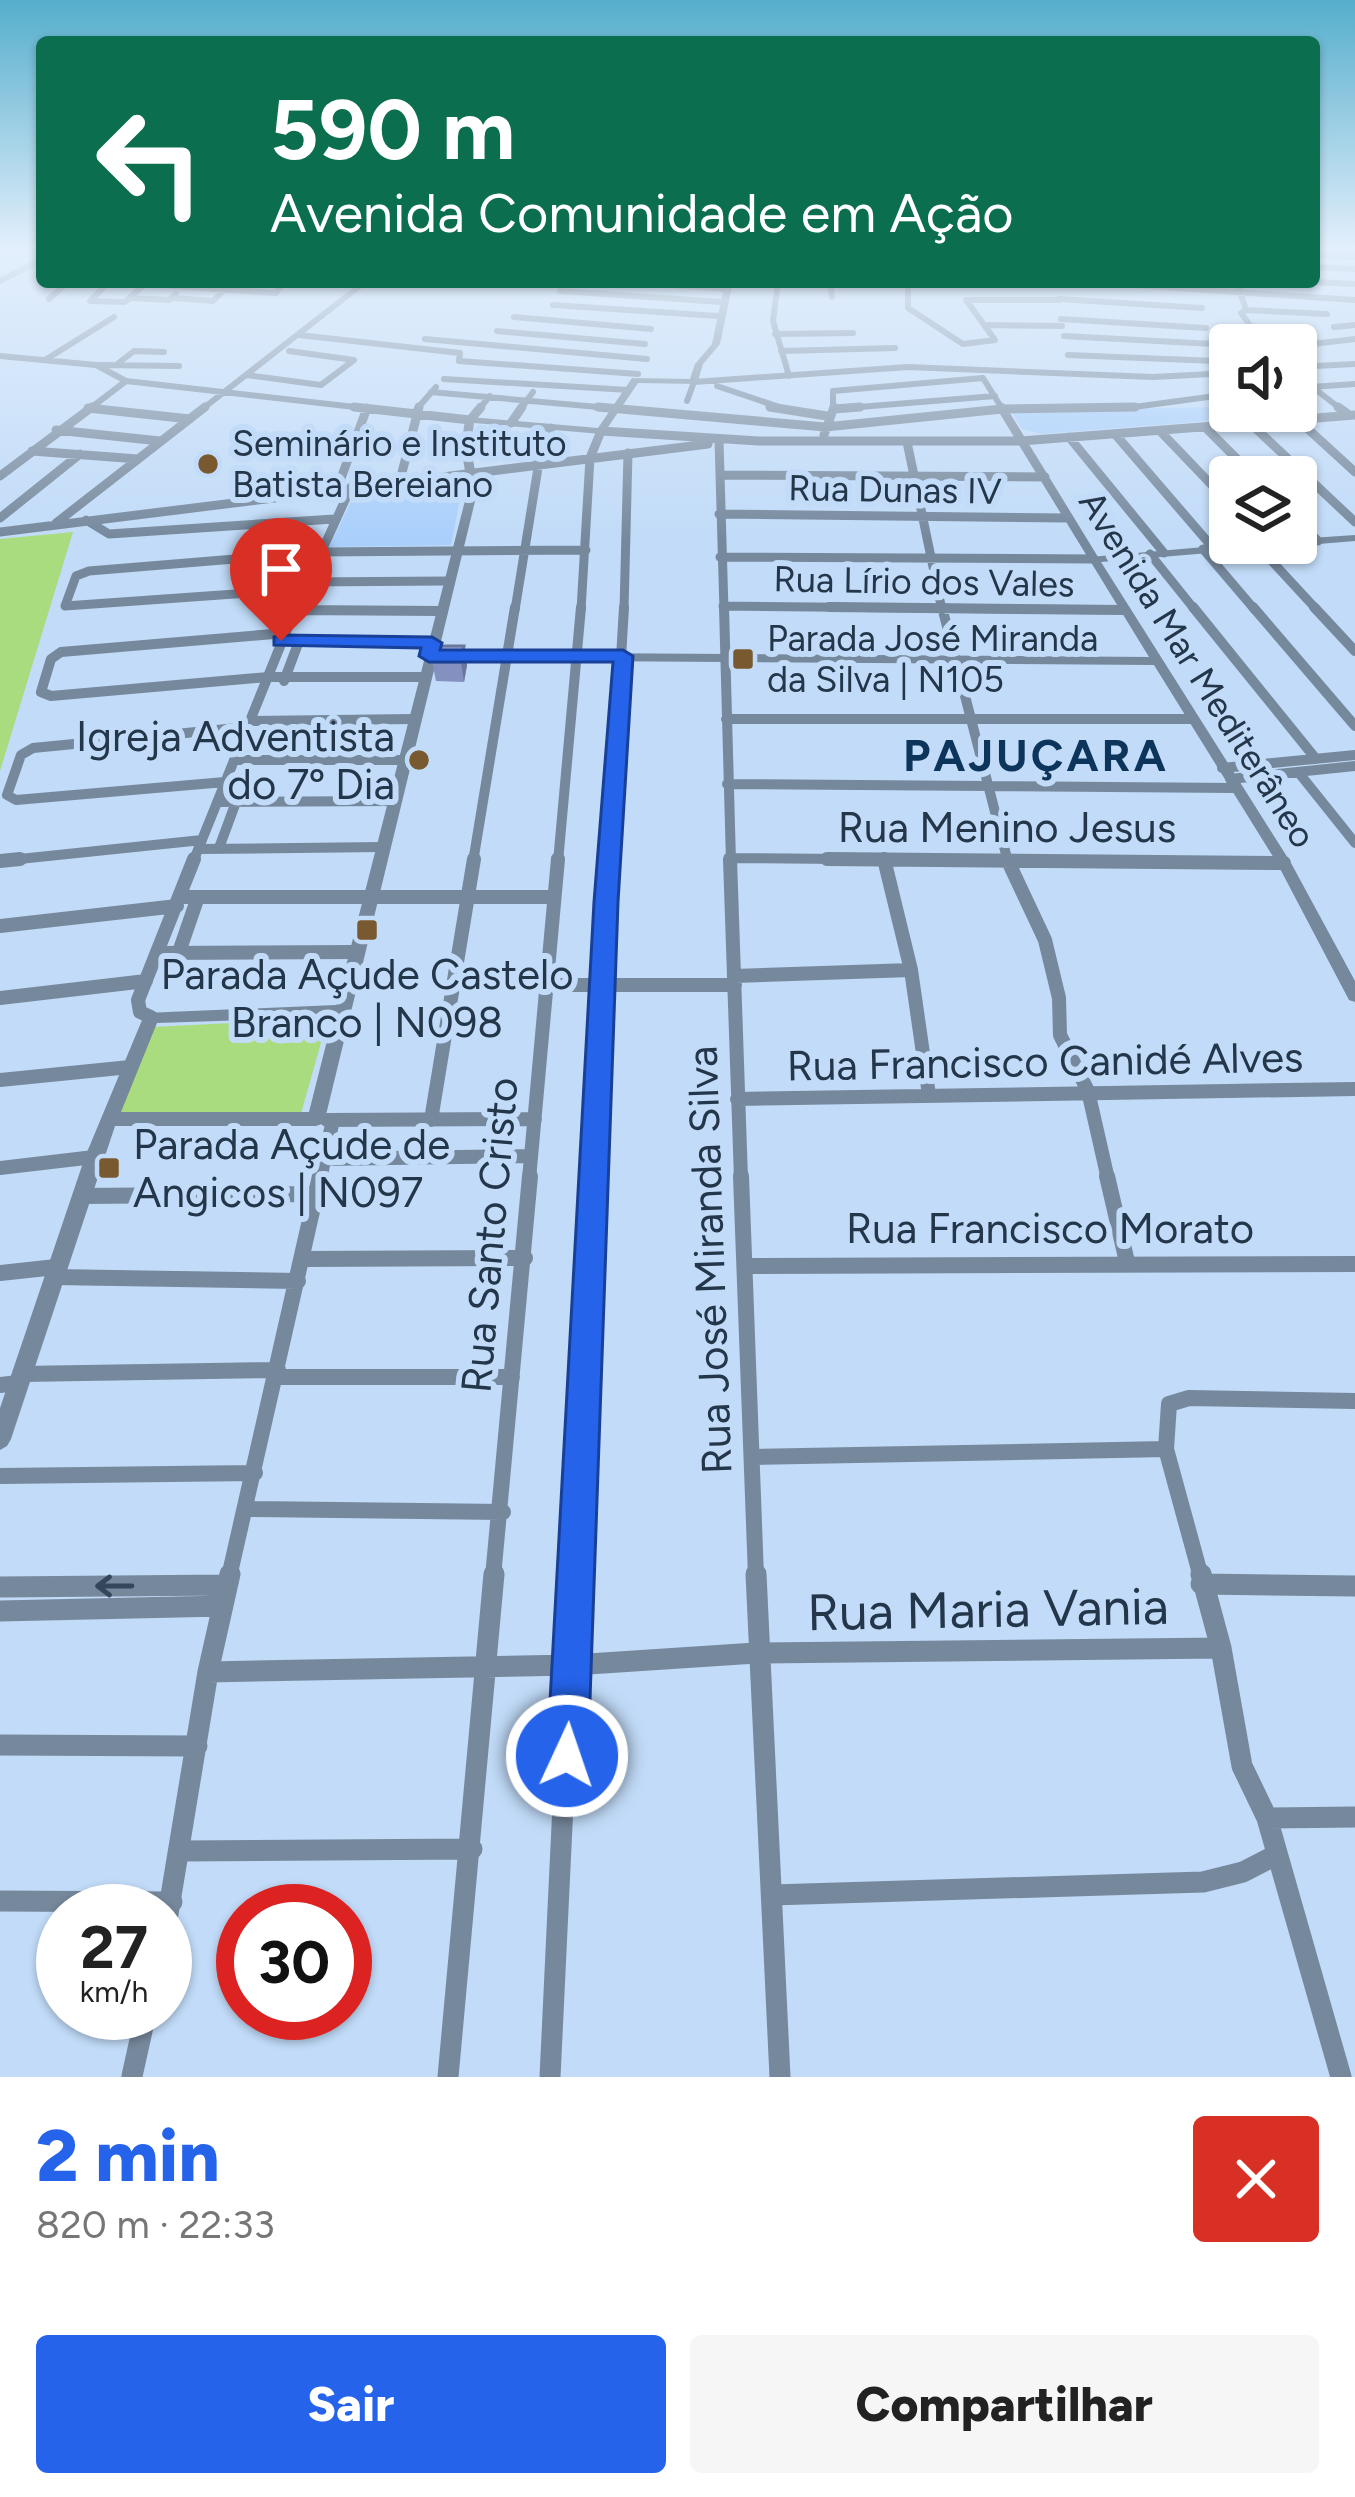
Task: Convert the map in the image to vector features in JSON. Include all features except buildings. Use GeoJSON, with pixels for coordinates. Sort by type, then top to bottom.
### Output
{"type":"FeatureCollection","features":[{"type":"Feature","properties":{"kind":"street"},"geometry":{"type":"LineString","coordinates":[[45,360],[68,346]]}},
{"type":"Feature","properties":{"kind":"street"},"geometry":{"type":"LineString","coordinates":[[52,526],[285,346]]}},
{"type":"Feature","properties":{"kind":"street"},"geometry":{"type":"LineString","coordinates":[[373,354],[382,346]]}},
{"type":"Feature","properties":{"kind":"street"},"geometry":{"type":"LineString","coordinates":[[399,484],[416,411],[459,361],[460,352],[402,346]]}},
{"type":"Feature","properties":{"kind":"street"},"geometry":{"type":"LineString","coordinates":[[506,346],[646,358]]}},
{"type":"Feature","properties":{"kind":"street"},"geometry":{"type":"LineString","coordinates":[[634,381],[646,358],[646,346]]}},
{"type":"Feature","properties":{"kind":"street"},"geometry":{"type":"LineString","coordinates":[[687,401],[699,364],[714,346]]}},
{"type":"Feature","properties":{"kind":"street"},"geometry":{"type":"LineString","coordinates":[[779,346],[788,376]]}},
{"type":"Feature","properties":{"kind":"street"},"geometry":{"type":"LineString","coordinates":[[1066,346],[1072,374]]}},
{"type":"Feature","properties":{"kind":"street"},"geometry":{"type":"LineString","coordinates":[[1173,346],[1209,352]]}},
{"type":"Feature","properties":{"kind":"street"},"geometry":{"type":"LineString","coordinates":[[781,351],[895,347]]}},
{"type":"Feature","properties":{"kind":"street"},"geometry":{"type":"LineString","coordinates":[[861,348],[866,369]]}},
{"type":"Feature","properties":{"kind":"street"},"geometry":{"type":"LineString","coordinates":[[116,365],[134,351],[164,352]]}},
{"type":"Feature","properties":{"kind":"street"},"geometry":{"type":"LineString","coordinates":[[247,375],[321,385],[354,360],[289,351]]}},
{"type":"Feature","properties":{"kind":"street"},"geometry":{"type":"LineString","coordinates":[[1068,355],[1209,353]]}},
{"type":"Feature","properties":{"kind":"street"},"geometry":{"type":"LineString","coordinates":[[0,356],[96,365],[179,366]]}},
{"type":"Feature","properties":{"kind":"street"},"geometry":{"type":"LineString","coordinates":[[459,361],[634,381]]}},
{"type":"Feature","properties":{"kind":"street"},"geometry":{"type":"LineString","coordinates":[[327,403],[327,394],[362,364]]}},
{"type":"Feature","properties":{"kind":"street"},"geometry":{"type":"LineString","coordinates":[[1317,369],[1355,364]]}},
{"type":"Feature","properties":{"kind":"street"},"geometry":{"type":"LineString","coordinates":[[96,365],[126,381],[470,420],[719,441],[1022,441],[1209,427]]}},
{"type":"Feature","properties":{"kind":"street"},"geometry":{"type":"LineString","coordinates":[[444,379],[712,384],[866,369],[1153,377],[1209,374]]}},
{"type":"Feature","properties":{"kind":"street","name":"Avenida Mar Mediterâneo"},"geometry":{"type":"LineString","coordinates":[[829,418],[831,393],[982,377],[1284,863],[1355,996]]}},
{"type":"Feature","properties":{"kind":"street"},"geometry":{"type":"LineString","coordinates":[[1153,377],[1172,399]]}},
{"type":"Feature","properties":{"kind":"street"},"geometry":{"type":"LineString","coordinates":[[0,476],[126,381]]}},
{"type":"Feature","properties":{"kind":"street","name":"Rua Santo Cristo"},"geometry":{"type":"LineString","coordinates":[[448,2077],[490,1666],[586,550],[590,458],[601,431],[634,381]]}},
{"type":"Feature","properties":{"kind":"street"},"geometry":{"type":"LineString","coordinates":[[511,423],[539,382]]}},
{"type":"Feature","properties":{"kind":"street"},"geometry":{"type":"LineString","coordinates":[[712,384],[764,406],[829,418],[995,397]]}},
{"type":"Feature","properties":{"kind":"street"},"geometry":{"type":"LineString","coordinates":[[1317,387],[1355,384]]}},
{"type":"Feature","properties":{"kind":"street"},"geometry":{"type":"LineString","coordinates":[[1317,391],[1348,415],[1355,430]]}},
{"type":"Feature","properties":{"kind":"street"},"geometry":{"type":"LineString","coordinates":[[431,392],[829,418],[1134,407],[1209,396]]}},
{"type":"Feature","properties":{"kind":"street"},"geometry":{"type":"LineString","coordinates":[[176,1884],[208,1672],[325,1159],[325,1120],[340,1011],[473,475],[466,447],[470,420],[490,396]]}},
{"type":"Feature","properties":{"kind":"street"},"geometry":{"type":"LineString","coordinates":[[337,489],[367,407]]}},
{"type":"Feature","properties":{"kind":"street"},"geometry":{"type":"LineString","coordinates":[[88,408],[190,419]]}},
{"type":"Feature","properties":{"kind":"street"},"geometry":{"type":"LineString","coordinates":[[956,412],[969,441]]}},
{"type":"Feature","properties":{"kind":"street"},"geometry":{"type":"LineString","coordinates":[[1317,417],[1348,415]]}},
{"type":"Feature","properties":{"kind":"street"},"geometry":{"type":"LineString","coordinates":[[824,440],[829,418]]}},
{"type":"Feature","properties":{"kind":"street"},"geometry":{"type":"LineString","coordinates":[[914,418],[927,442]]}},
{"type":"Feature","properties":{"kind":"street"},"geometry":{"type":"LineString","coordinates":[[1205,427],[1234,456]]}},
{"type":"Feature","properties":{"kind":"street"},"geometry":{"type":"LineString","coordinates":[[431,1120],[538,462],[551,428]]}},
{"type":"Feature","properties":{"kind":"street"},"geometry":{"type":"LineString","coordinates":[[56,430],[160,441]]}},
{"type":"Feature","properties":{"kind":"street"},"geometry":{"type":"LineString","coordinates":[[1160,430],[1209,482]]}},
{"type":"Feature","properties":{"kind":"street"},"geometry":{"type":"LineString","coordinates":[[1260,432],[1355,522]]}},
{"type":"Feature","properties":{"kind":"street"},"geometry":{"type":"LineString","coordinates":[[1311,432],[1355,472]]}},
{"type":"Feature","properties":{"kind":"street"},"geometry":{"type":"LineString","coordinates":[[1114,434],[1209,549]]}},
{"type":"Feature","properties":{"kind":"street"},"geometry":{"type":"LineString","coordinates":[[1069,437],[1316,759]]}},
{"type":"Feature","properties":{"kind":"street"},"geometry":{"type":"LineString","coordinates":[[0,532],[719,441]]}},
{"type":"Feature","properties":{"kind":"street","name":"Rua José Miranda Silva"},"geometry":{"type":"LineString","coordinates":[[719,441],[737,1099],[754,1457],[756,1653],[780,2077]]}},
{"type":"Feature","properties":{"kind":"street"},"geometry":{"type":"LineString","coordinates":[[907,442],[942,609],[1007,859],[1041,928],[1060,998],[1064,1050],[1088,1091],[1127,1262]]}},
{"type":"Feature","properties":{"kind":"street"},"geometry":{"type":"LineString","coordinates":[[32,451],[138,459]]}},
{"type":"Feature","properties":{"kind":"street"},"geometry":{"type":"LineString","coordinates":[[550,2077],[623,656],[628,453]]}},
{"type":"Feature","properties":{"kind":"street"},"geometry":{"type":"LineString","coordinates":[[0,518],[80,454]]}},
{"type":"Feature","properties":{"kind":"street"},"geometry":{"type":"LineString","coordinates":[[721,475],[1045,477]]}},
{"type":"Feature","properties":{"kind":"street"},"geometry":{"type":"LineString","coordinates":[[340,1011],[151,1018],[137,1004],[265,680],[351,487]]}},
{"type":"Feature","properties":{"kind":"street","name":"Rua Dunas IV"},"geometry":{"type":"LineString","coordinates":[[719,514],[1070,518]]}},
{"type":"Feature","properties":{"kind":"street"},"geometry":{"type":"LineString","coordinates":[[86,520],[109,534],[334,519]]}},
{"type":"Feature","properties":{"kind":"street"},"geometry":{"type":"LineString","coordinates":[[1318,541],[1355,538]]}},
{"type":"Feature","properties":{"kind":"street"},"geometry":{"type":"LineString","coordinates":[[720,557],[1094,560],[1209,549]]}},
{"type":"Feature","properties":{"kind":"street"},"geometry":{"type":"LineString","coordinates":[[447,580],[321,582],[66,608],[76,576],[88,571],[320,552],[586,550]]}},
{"type":"Feature","properties":{"kind":"street"},"geometry":{"type":"LineString","coordinates":[[1221,564],[1355,726]]}},
{"type":"Feature","properties":{"kind":"street"},"geometry":{"type":"LineString","coordinates":[[1281,564],[1355,651]]}},
{"type":"Feature","properties":{"kind":"street"},"geometry":{"type":"LineString","coordinates":[[311,610],[321,582]]}},
{"type":"Feature","properties":{"kind":"street","name":"Rua Lírio dos Vales"},"geometry":{"type":"LineString","coordinates":[[723,606],[1125,610]]}},
{"type":"Feature","properties":{"kind":"street"},"geometry":{"type":"LineString","coordinates":[[296,610],[439,611]]}},
{"type":"Feature","properties":{"kind":"street"},"geometry":{"type":"LineString","coordinates":[[422,680],[265,680],[46,696],[41,692],[51,659],[62,652],[283,637],[508,655],[1159,661]]}},
{"type":"Feature","properties":{"kind":"street"},"geometry":{"type":"LineString","coordinates":[[284,680],[298,641]]}},
{"type":"Feature","properties":{"kind":"street"},"geometry":{"type":"LineString","coordinates":[[225,782],[16,800],[7,795],[21,755],[33,748],[249,724],[413,719]]}},
{"type":"Feature","properties":{"kind":"street"},"geometry":{"type":"LineString","coordinates":[[726,719],[1193,719]]}},
{"type":"Feature","properties":{"kind":"street"},"geometry":{"type":"LineString","coordinates":[[1229,779],[1355,755]]}},
{"type":"Feature","properties":{"kind":"street"},"geometry":{"type":"LineString","coordinates":[[234,760],[404,760]]}},
{"type":"Feature","properties":{"kind":"street"},"geometry":{"type":"LineString","coordinates":[[727,784],[991,786],[1229,779],[1355,766]]}},
{"type":"Feature","properties":{"kind":"street"},"geometry":{"type":"LineString","coordinates":[[1299,773],[1355,843]]}},
{"type":"Feature","properties":{"kind":"street"},"geometry":{"type":"LineString","coordinates":[[218,802],[394,801]]}},
{"type":"Feature","properties":{"kind":"street"},"geometry":{"type":"LineString","coordinates":[[220,848],[236,802]]}},
{"type":"Feature","properties":{"kind":"street"},"geometry":{"type":"LineString","coordinates":[[1,861],[201,844],[220,848],[382,847]]}},
{"type":"Feature","properties":{"kind":"street","name":"Rua Menino Jesus"},"geometry":{"type":"LineString","coordinates":[[729,858],[1284,863]]}},
{"type":"Feature","properties":{"kind":"street"},"geometry":{"type":"LineString","coordinates":[[884,860],[911,970],[929,1095]]}},
{"type":"Feature","properties":{"kind":"street"},"geometry":{"type":"LineString","coordinates":[[0,926],[198,897],[554,897]]}},
{"type":"Feature","properties":{"kind":"street"},"geometry":{"type":"LineString","coordinates":[[179,952],[198,897]]}},
{"type":"Feature","properties":{"kind":"street"},"geometry":{"type":"LineString","coordinates":[[158,953],[354,952]]}},
{"type":"Feature","properties":{"kind":"street"},"geometry":{"type":"LineString","coordinates":[[547,985],[911,970]]}},
{"type":"Feature","properties":{"kind":"street"},"geometry":{"type":"LineString","coordinates":[[0,998],[146,981]]}},
{"type":"Feature","properties":{"kind":"street"},"geometry":{"type":"LineString","coordinates":[[0,1439],[13,1381],[94,1157],[151,1018]]}},
{"type":"Feature","properties":{"kind":"street"},"geometry":{"type":"LineString","coordinates":[[0,1080],[130,1067]]}},
{"type":"Feature","properties":{"kind":"street","name":"Rua Francisco Canidé Alves"},"geometry":{"type":"LineString","coordinates":[[737,1099],[1355,1089]]}},
{"type":"Feature","properties":{"kind":"street"},"geometry":{"type":"LineString","coordinates":[[111,1119],[535,1119]]}},
{"type":"Feature","properties":{"kind":"street"},"geometry":{"type":"LineString","coordinates":[[325,1159],[531,1156]]}},
{"type":"Feature","properties":{"kind":"street"},"geometry":{"type":"LineString","coordinates":[[0,1168],[94,1157]]}},
{"type":"Feature","properties":{"kind":"street"},"geometry":{"type":"LineString","coordinates":[[81,1196],[316,1194]]}},
{"type":"Feature","properties":{"kind":"street"},"geometry":{"type":"LineString","coordinates":[[304,1259],[525,1258]]}},
{"type":"Feature","properties":{"kind":"street","name":"Rua Francisco Morato"},"geometry":{"type":"LineString","coordinates":[[745,1266],[1355,1264]]}},
{"type":"Feature","properties":{"kind":"street"},"geometry":{"type":"LineString","coordinates":[[0,1273],[298,1281]]}},
{"type":"Feature","properties":{"kind":"street"},"geometry":{"type":"LineString","coordinates":[[13,1381],[277,1374],[512,1377]]}},
{"type":"Feature","properties":{"kind":"street"},"geometry":{"type":"LineString","coordinates":[[1341,2077],[1274,1856],[1267,1818],[1242,1766],[1221,1648],[1166,1449],[1164,1413],[1174,1400],[1355,1401]]}},
{"type":"Feature","properties":{"kind":"street"},"geometry":{"type":"LineString","coordinates":[[754,1457],[1166,1449]]}},
{"type":"Feature","properties":{"kind":"street"},"geometry":{"type":"LineString","coordinates":[[0,1476],[255,1473]]}},
{"type":"Feature","properties":{"kind":"street"},"geometry":{"type":"LineString","coordinates":[[248,1509],[503,1512]]}},
{"type":"Feature","properties":{"kind":"street"},"geometry":{"type":"LineString","coordinates":[[1201,1584],[1355,1586]]}},
{"type":"Feature","properties":{"kind":"street"},"geometry":{"type":"LineString","coordinates":[[0,1587],[225,1596]]}},
{"type":"Feature","properties":{"kind":"street"},"geometry":{"type":"LineString","coordinates":[[0,1611],[225,1596]]}},
{"type":"Feature","properties":{"kind":"street","name":"Rua Maria Vania"},"geometry":{"type":"LineString","coordinates":[[208,1672],[572,1665],[756,1653],[1221,1648]]}},
{"type":"Feature","properties":{"kind":"street"},"geometry":{"type":"LineString","coordinates":[[0,1745],[196,1746]]}},
{"type":"Feature","properties":{"kind":"street"},"geometry":{"type":"LineString","coordinates":[[1267,1818],[1355,1816]]}},
{"type":"Feature","properties":{"kind":"street"},"geometry":{"type":"LineString","coordinates":[[182,1851],[472,1849]]}},
{"type":"Feature","properties":{"kind":"street"},"geometry":{"type":"LineString","coordinates":[[772,1895],[1203,1882],[1244,1872],[1274,1856]]}},
{"type":"Feature","properties":{"kind":"street"},"geometry":{"type":"LineString","coordinates":[[0,1901],[36,1901]]}},
{"type":"Feature","properties":{"kind":"street"},"geometry":{"type":"LineString","coordinates":[[111,2077],[135,2077],[141,2040]]}},
{"type":"Feature","properties":{"kind":"shaded area"},"geometry":{"type":"Polygon","coordinates":[[[1209,407],[1209,421],[1041,434],[1022,429],[1011,411],[1209,407]]]}},
{"type":"Feature","properties":{"kind":"shaded area"},"geometry":{"type":"Polygon","coordinates":[[[464,478],[451,545],[329,547],[358,488],[464,478]]]}},
{"type":"Feature","properties":{"kind":"green space"},"geometry":{"type":"Polygon","coordinates":[[[73,532],[0,771],[0,539],[73,532]]]}},
{"type":"Feature","properties":{"kind":"green space"},"geometry":{"type":"Polygon","coordinates":[[[328,1018],[300,1117],[118,1118],[152,1027],[328,1018]]]}},
{"type":"Feature","properties":{"kind":"place","name":"Seminário e Instituto Batista Bereiano"},"geometry":{"type":"Point","coordinates":[208,464]}},
{"type":"Feature","properties":{"kind":"place","name":"Parada José Miranda da Silva | N105"},"geometry":{"type":"Point","coordinates":[743,659]}},
{"type":"Feature","properties":{"kind":"place","name":"Igreja Adventista do 7º Dia"},"geometry":{"type":"Point","coordinates":[419,760]}},
{"type":"Feature","properties":{"kind":"place","name":"Parada Açude Castelo Branco | N098"},"geometry":{"type":"Point","coordinates":[367,930]}},
{"type":"Feature","properties":{"kind":"place","name":"Parada Açude de Angicos | N097"},"geometry":{"type":"Point","coordinates":[109,1168]}},
{"type":"Feature","properties":{"kind":"district","name":"PAJUÇARA"},"geometry":{"type":"Point","coordinates":[1036,755]}},
{"type":"Feature","properties":{"kind":"route"},"geometry":{"type":"LineString","coordinates":[[281,641],[432,643],[429,656],[623,656],[606,902],[567,1756]]}}]}
